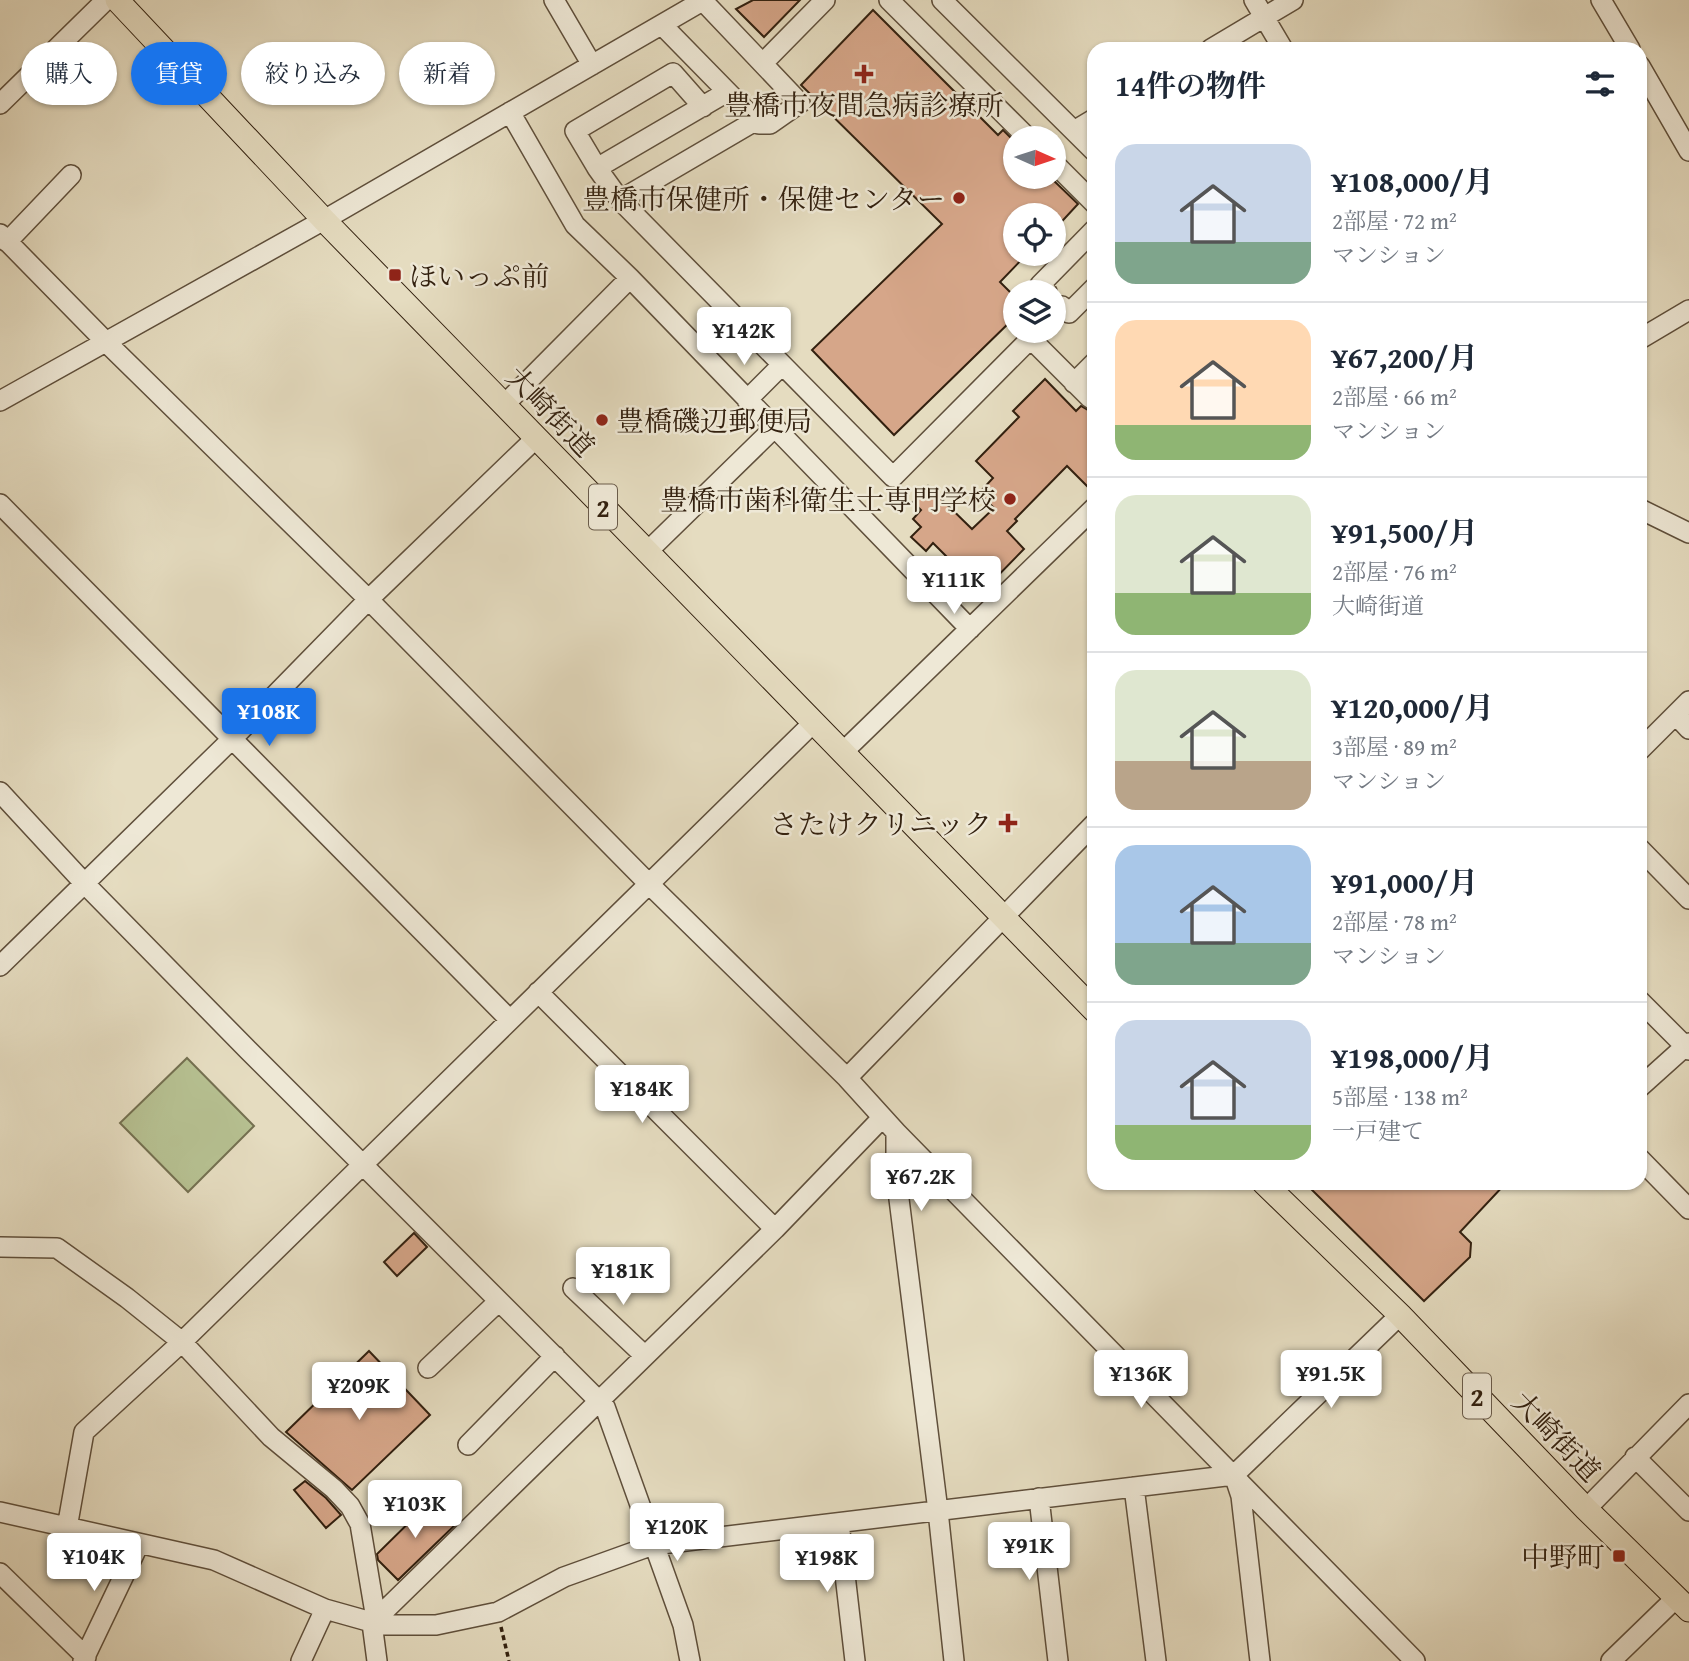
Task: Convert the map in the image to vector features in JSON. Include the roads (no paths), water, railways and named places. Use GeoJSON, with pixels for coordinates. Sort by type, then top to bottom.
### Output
{"type":"FeatureCollection","features":[{"type":"Feature","properties":{"kind":"main road","name":"大崎街道"},"geometry":{"type":"LineString","coordinates":[[117,0],[324,219],[1087,1003]]}},
{"type":"Feature","properties":{"kind":"main road","name":"大崎街道"},"geometry":{"type":"LineString","coordinates":[[1271,1190],[1400,1315],[1586,1509],[1683,1604]]}},
{"type":"Feature","properties":{"kind":"street"},"geometry":{"type":"LineString","coordinates":[[0,104],[106,0]]}},
{"type":"Feature","properties":{"kind":"street"},"geometry":{"type":"LineString","coordinates":[[554,0],[592,65]]}},
{"type":"Feature","properties":{"kind":"street"},"geometry":{"type":"LineString","coordinates":[[0,401],[324,219],[703,0],[800,103],[765,126],[755,121],[662,25]]}},
{"type":"Feature","properties":{"kind":"street"},"geometry":{"type":"LineString","coordinates":[[763,63],[825,0]]}},
{"type":"Feature","properties":{"kind":"street"},"geometry":{"type":"LineString","coordinates":[[889,0],[1016,126]]}},
{"type":"Feature","properties":{"kind":"street"},"geometry":{"type":"LineString","coordinates":[[942,0],[1087,144]]}},
{"type":"Feature","properties":{"kind":"street"},"geometry":{"type":"LineString","coordinates":[[1219,42],[1259,8],[1293,0]]}},
{"type":"Feature","properties":{"kind":"street"},"geometry":{"type":"LineString","coordinates":[[1601,0],[1626,42]]}},
{"type":"Feature","properties":{"kind":"street"},"geometry":{"type":"LineString","coordinates":[[1259,8],[1279,42]]}},
{"type":"Feature","properties":{"kind":"street"},"geometry":{"type":"LineString","coordinates":[[703,107],[673,73],[575,131],[597,169],[620,200],[893,477],[1025,343]]}},
{"type":"Feature","properties":{"kind":"street"},"geometry":{"type":"LineString","coordinates":[[1647,78],[1689,151]]}},
{"type":"Feature","properties":{"kind":"street"},"geometry":{"type":"LineString","coordinates":[[597,169],[727,92]]}},
{"type":"Feature","properties":{"kind":"street"},"geometry":{"type":"LineString","coordinates":[[510,112],[575,225],[630,278],[970,629]]}},
{"type":"Feature","properties":{"kind":"street"},"geometry":{"type":"LineString","coordinates":[[620,200],[755,121]]}},
{"type":"Feature","properties":{"kind":"street"},"geometry":{"type":"LineString","coordinates":[[1074,131],[1087,123]]}},
{"type":"Feature","properties":{"kind":"street"},"geometry":{"type":"LineString","coordinates":[[71,175],[4,238],[649,884],[848,1078],[889,1125],[1415,1661]]}},
{"type":"Feature","properties":{"kind":"street"},"geometry":{"type":"LineString","coordinates":[[1066,175],[1087,196]]}},
{"type":"Feature","properties":{"kind":"street"},"geometry":{"type":"LineString","coordinates":[[1045,280],[1087,237]]}},
{"type":"Feature","properties":{"kind":"street"},"geometry":{"type":"LineString","coordinates":[[504,405],[630,278]]}},
{"type":"Feature","properties":{"kind":"street"},"geometry":{"type":"LineString","coordinates":[[1066,311],[1069,313],[1087,295]]}},
{"type":"Feature","properties":{"kind":"street"},"geometry":{"type":"LineString","coordinates":[[1647,335],[1689,310]]}},
{"type":"Feature","properties":{"kind":"street"},"geometry":{"type":"LineString","coordinates":[[1041,343],[1087,395]]}},
{"type":"Feature","properties":{"kind":"street"},"geometry":{"type":"LineString","coordinates":[[747,400],[782,365]]}},
{"type":"Feature","properties":{"kind":"street"},"geometry":{"type":"LineString","coordinates":[[1074,383],[1087,370]]}},
{"type":"Feature","properties":{"kind":"street"},"geometry":{"type":"LineString","coordinates":[[647,552],[774,428]]}},
{"type":"Feature","properties":{"kind":"street"},"geometry":{"type":"LineString","coordinates":[[0,966],[232,739],[368,600],[536,438]]}},
{"type":"Feature","properties":{"kind":"street"},"geometry":{"type":"LineString","coordinates":[[0,505],[510,1020]]}},
{"type":"Feature","properties":{"kind":"street"},"geometry":{"type":"LineString","coordinates":[[1647,512],[1689,533]]}},
{"type":"Feature","properties":{"kind":"street"},"geometry":{"type":"LineString","coordinates":[[842,753],[1087,515]]}},
{"type":"Feature","properties":{"kind":"street"},"geometry":{"type":"LineString","coordinates":[[1647,744],[1684,715]]}},
{"type":"Feature","properties":{"kind":"street"},"geometry":{"type":"LineString","coordinates":[[67,1528],[84,1432],[182,1342],[813,723]]}},
{"type":"Feature","properties":{"kind":"street"},"geometry":{"type":"LineString","coordinates":[[0,792],[85,884],[605,1408],[683,1625],[690,1661]]}},
{"type":"Feature","properties":{"kind":"street"},"geometry":{"type":"LineString","coordinates":[[848,1078],[1087,831]]}},
{"type":"Feature","properties":{"kind":"street"},"geometry":{"type":"LineString","coordinates":[[1647,856],[1689,899]]}},
{"type":"Feature","properties":{"kind":"street"},"geometry":{"type":"LineString","coordinates":[[538,992],[775,1229]]}},
{"type":"Feature","properties":{"kind":"street"},"geometry":{"type":"LineString","coordinates":[[1647,1008],[1688,1046],[1647,1081]]}},
{"type":"Feature","properties":{"kind":"street"},"geometry":{"type":"LineString","coordinates":[[374,1621],[775,1229],[889,1125]]}},
{"type":"Feature","properties":{"kind":"street"},"geometry":{"type":"LineString","coordinates":[[889,1125],[938,1511],[954,1661]]}},
{"type":"Feature","properties":{"kind":"street"},"geometry":{"type":"LineString","coordinates":[[1647,1166],[1689,1209]]}},
{"type":"Feature","properties":{"kind":"street"},"geometry":{"type":"LineString","coordinates":[[0,1247],[57,1248],[127,1298],[182,1342],[271,1437],[334,1489],[350,1506],[360,1524],[377,1661]]}},
{"type":"Feature","properties":{"kind":"street"},"geometry":{"type":"LineString","coordinates":[[573,1288],[645,1356]]}},
{"type":"Feature","properties":{"kind":"street"},"geometry":{"type":"LineString","coordinates":[[428,1368],[499,1301]]}},
{"type":"Feature","properties":{"kind":"street"},"geometry":{"type":"LineString","coordinates":[[0,1512],[214,1560],[325,1609],[382,1625],[436,1625],[498,1612],[564,1577],[653,1545],[1234,1475],[1400,1315]]}},
{"type":"Feature","properties":{"kind":"street"},"geometry":{"type":"LineString","coordinates":[[468,1445],[555,1356]]}},
{"type":"Feature","properties":{"kind":"street"},"geometry":{"type":"LineString","coordinates":[[1586,1509],[1689,1404]]}},
{"type":"Feature","properties":{"kind":"street"},"geometry":{"type":"LineString","coordinates":[[1636,1457],[1689,1511]]}},
{"type":"Feature","properties":{"kind":"street"},"geometry":{"type":"LineString","coordinates":[[1234,1475],[1241,1496],[1260,1661]]}},
{"type":"Feature","properties":{"kind":"street"},"geometry":{"type":"LineString","coordinates":[[1134,1487],[1156,1661]]}},
{"type":"Feature","properties":{"kind":"street"},"geometry":{"type":"LineString","coordinates":[[1039,1498],[1058,1661]]}},
{"type":"Feature","properties":{"kind":"street"},"geometry":{"type":"LineString","coordinates":[[839,1523],[855,1661]]}},
{"type":"Feature","properties":{"kind":"street"},"geometry":{"type":"LineString","coordinates":[[0,1573],[85,1659],[139,1544]]}},
{"type":"Feature","properties":{"kind":"street"},"geometry":{"type":"LineString","coordinates":[[1611,1661],[1683,1604]]}},
{"type":"Feature","properties":{"kind":"street"},"geometry":{"type":"LineString","coordinates":[[301,1661],[325,1609]]}},
{"type":"Feature","properties":{"kind":"place","name":"豊橋市夜間急病診療所"},"geometry":{"type":"Point","coordinates":[864,74]}},
{"type":"Feature","properties":{"kind":"place","name":"豊橋市保健所・保健センター"},"geometry":{"type":"Point","coordinates":[959,198]}},
{"type":"Feature","properties":{"kind":"place","name":"ほいっぷ前"},"geometry":{"type":"Point","coordinates":[395,275]}},
{"type":"Feature","properties":{"kind":"place","name":"豊橋磯辺郵便局"},"geometry":{"type":"Point","coordinates":[602,420]}},
{"type":"Feature","properties":{"kind":"place","name":"豊橋市歯科衛生士専門学校"},"geometry":{"type":"Point","coordinates":[1010,499]}},
{"type":"Feature","properties":{"kind":"place","name":"さたけクリニック"},"geometry":{"type":"Point","coordinates":[1008,823]}},
{"type":"Feature","properties":{"kind":"place","name":"中野町"},"geometry":{"type":"Point","coordinates":[1619,1556]}}]}
